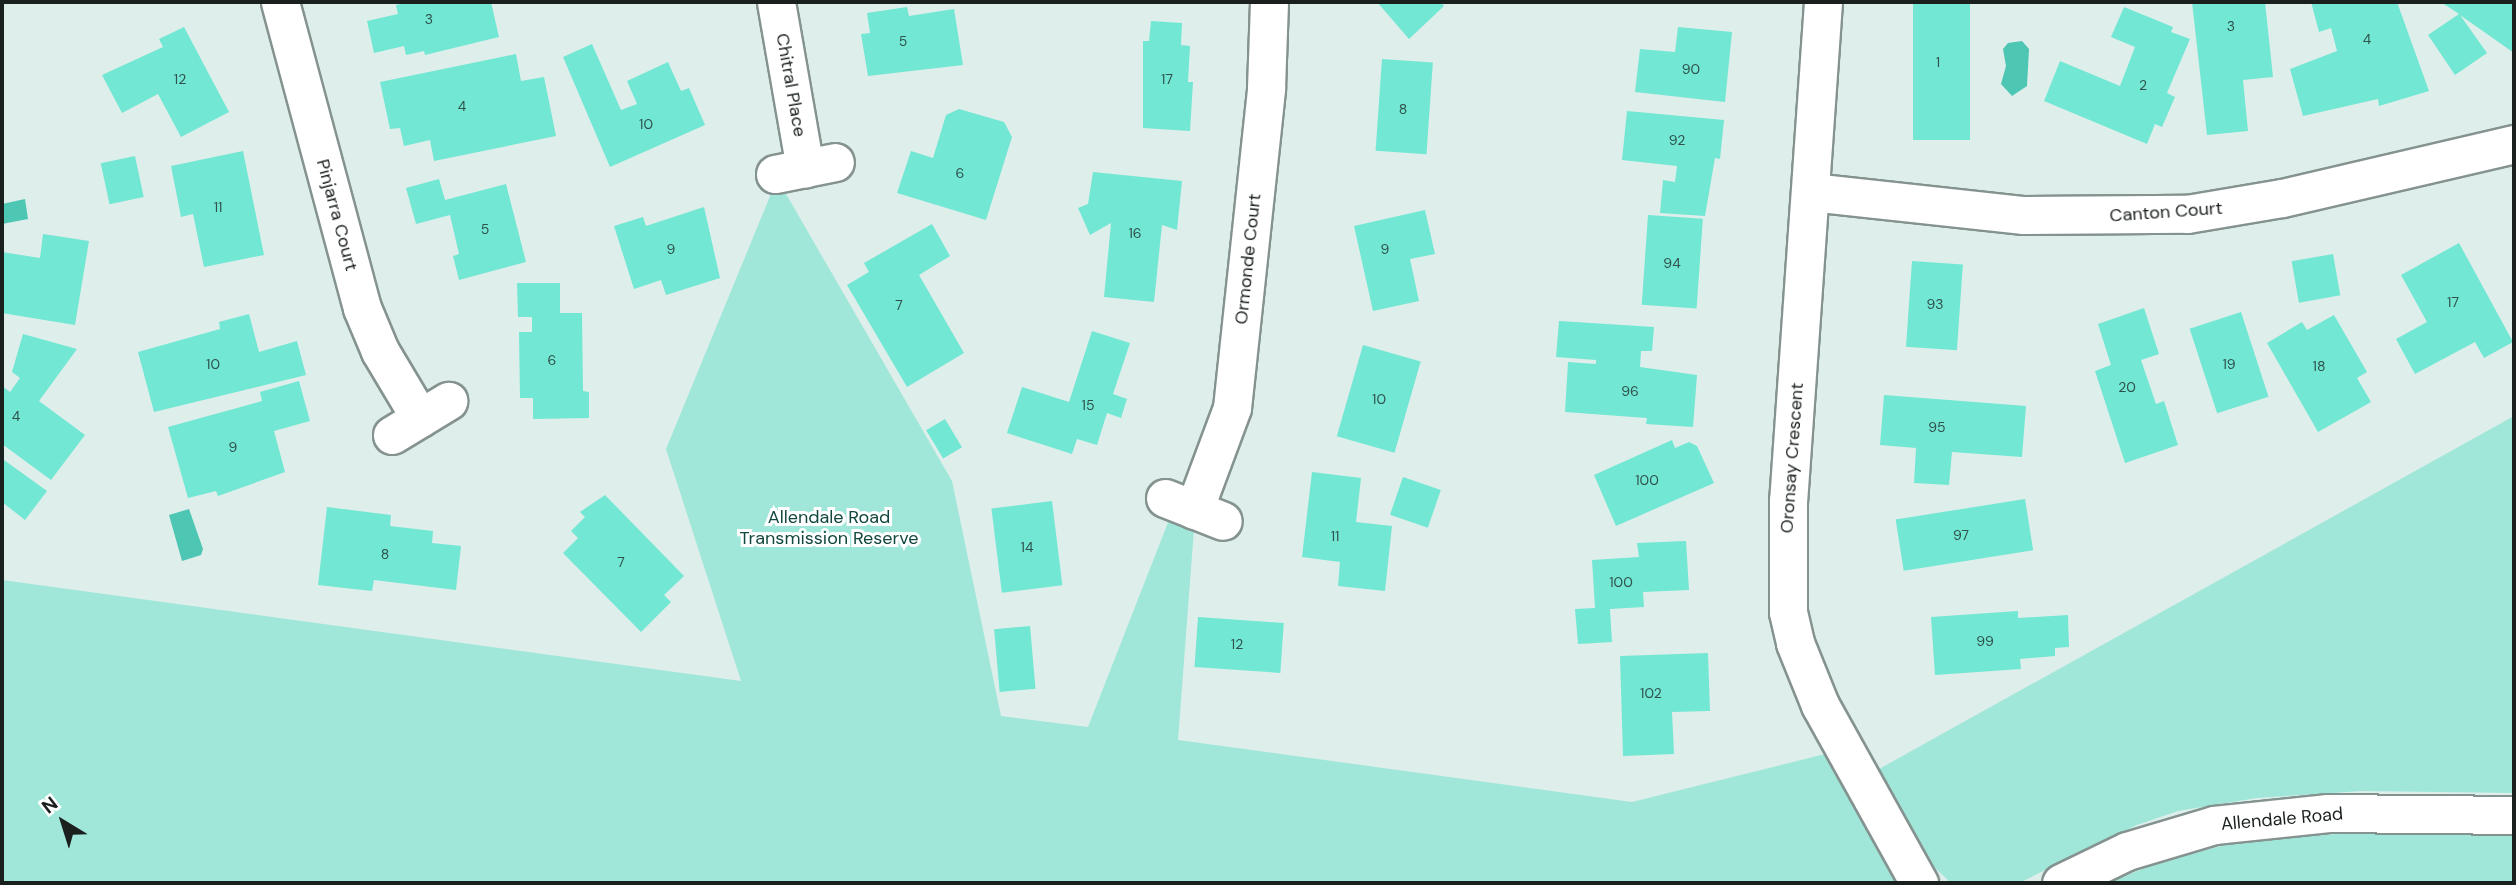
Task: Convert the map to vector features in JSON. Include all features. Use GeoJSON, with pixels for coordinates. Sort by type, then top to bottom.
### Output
{"type":"FeatureCollection","features":[{"type":"Feature","properties":{"kind":"street","name":"Pinjarra Court"},"geometry":{"type":"LineString","coordinates":[[280,2],[362,308],[380,351],[420,418]]}},
{"type":"Feature","properties":{"kind":"street","name":"Chitral Place"},"geometry":{"type":"LineString","coordinates":[[776,2],[805,168]]}},
{"type":"Feature","properties":{"kind":"street","name":"Ormonde Court"},"geometry":{"type":"LineString","coordinates":[[1194,510],[1232,408],[1266,88],[1269,2]]}},
{"type":"Feature","properties":{"kind":"street","name":"Oronsay Crescent"},"geometry":{"type":"LineString","coordinates":[[1823,2],[1788,500],[1788,612],[1795,643],[1820,705],[1919,883]]}},
{"type":"Feature","properties":{"kind":"street","name":"Canton Court"},"geometry":{"type":"LineString","coordinates":[[1811,192],[2024,215],[2187,214],[2283,198],[2514,144]]}},
{"type":"Feature","properties":{"kind":"street","name":"Allendale Road"},"geometry":{"type":"LineString","coordinates":[[2061,883],[2168,836],[2226,823],[2328,813],[2514,815]]}},
{"type":"Feature","properties":{"kind":"green space","name":"Allendale Road Transmission Reserve"},"geometry":{"type":"Polygon","coordinates":[[[782,187],[952,481],[1001,716],[1088,727],[1169,520],[1194,529],[1178,740],[1632,802],[1825,754],[1897,883],[2,883],[2,580],[741,681],[666,449],[773,189],[782,187]]]}},
{"type":"Feature","properties":{"kind":"green space"},"geometry":{"type":"Polygon","coordinates":[[[2514,416],[2514,793],[2362,791],[2257,798],[2178,811],[2137,825],[2019,883],[1951,883],[1935,868],[1879,769],[2514,416]]]}},
{"type":"Feature","properties":{"kind":"green space"},"geometry":{"type":"Polygon","coordinates":[[[2380,831],[2514,832],[2514,883],[2108,883],[2157,863],[2240,841],[2380,831]]]}},
{"type":"Feature","properties":{"kind":"shaded area"},"geometry":{"type":"Polygon","coordinates":[[[2022,41],[2029,49],[2027,86],[2012,96],[2001,84],[2006,66],[2003,49],[2008,43],[2022,41]]]}},
{"type":"Feature","properties":{"kind":"shaded area"},"geometry":{"type":"Polygon","coordinates":[[[25,199],[28,219],[2,224],[2,204],[25,199]]]}},
{"type":"Feature","properties":{"kind":"shaded area"},"geometry":{"type":"Polygon","coordinates":[[[189,509],[203,549],[201,555],[182,561],[169,515],[189,509]]]}},
{"type":"Feature","properties":{"kind":"building"},"geometry":{"type":"Polygon","coordinates":[[[411,2],[491,2],[499,37],[425,55],[424,51],[406,55],[404,46],[374,53],[367,21],[398,14],[396,5],[411,2]]]}},
{"type":"Feature","properties":{"kind":"building"},"geometry":{"type":"Polygon","coordinates":[[[1377,2],[1440,2],[1444,6],[1409,39],[1377,2]]]}},
{"type":"Feature","properties":{"kind":"building"},"geometry":{"type":"Polygon","coordinates":[[[1913,2],[1970,2],[1970,140],[1913,140],[1913,2]]]}},
{"type":"Feature","properties":{"kind":"building"},"geometry":{"type":"Polygon","coordinates":[[[2192,2],[2265,2],[2273,77],[2243,80],[2248,131],[2207,135],[2192,2]]]}},
{"type":"Feature","properties":{"kind":"building"},"geometry":{"type":"Polygon","coordinates":[[[2311,2],[2397,2],[2429,91],[2379,106],[2378,99],[2303,116],[2290,69],[2337,51],[2331,28],[2319,32],[2311,2]]]}},
{"type":"Feature","properties":{"kind":"building"},"geometry":{"type":"Polygon","coordinates":[[[2441,2],[2514,2],[2514,53],[2460,15],[2487,53],[2455,75],[2428,35],[2459,14],[2441,2]]]}},
{"type":"Feature","properties":{"kind":"building"},"geometry":{"type":"Polygon","coordinates":[[[907,7],[909,16],[954,9],[963,65],[868,76],[861,34],[870,33],[867,13],[907,7]]]}},
{"type":"Feature","properties":{"kind":"building"},"geometry":{"type":"Polygon","coordinates":[[[2124,7],[2173,27],[2171,32],[2190,39],[2167,93],[2175,97],[2162,127],[2155,124],[2147,144],[2044,101],[2060,61],[2120,86],[2135,47],[2111,37],[2124,7]]]}},
{"type":"Feature","properties":{"kind":"building"},"geometry":{"type":"Polygon","coordinates":[[[1151,21],[1182,23],[1181,45],[1190,46],[1188,82],[1193,82],[1190,131],[1143,128],[1143,41],[1149,41],[1151,21]]]}},
{"type":"Feature","properties":{"kind":"building"},"geometry":{"type":"Polygon","coordinates":[[[184,27],[229,112],[181,137],[158,94],[122,113],[102,75],[163,47],[159,39],[184,27]]]}},
{"type":"Feature","properties":{"kind":"building"},"geometry":{"type":"Polygon","coordinates":[[[1678,27],[1732,32],[1725,102],[1635,92],[1640,49],[1675,52],[1678,27]]]}},
{"type":"Feature","properties":{"kind":"building"},"geometry":{"type":"Polygon","coordinates":[[[592,44],[621,110],[637,104],[627,81],[668,62],[681,91],[689,88],[705,125],[610,167],[563,57],[592,44]]]}},
{"type":"Feature","properties":{"kind":"building"},"geometry":{"type":"Polygon","coordinates":[[[516,54],[521,81],[544,77],[556,136],[434,161],[430,140],[404,146],[400,128],[390,129],[380,82],[516,54]]]}},
{"type":"Feature","properties":{"kind":"building"},"geometry":{"type":"Polygon","coordinates":[[[1382,59],[1433,63],[1426,154],[1376,151],[1382,59]]]}},
{"type":"Feature","properties":{"kind":"building"},"geometry":{"type":"Polygon","coordinates":[[[959,109],[1004,122],[1012,137],[986,220],[897,193],[911,151],[933,158],[946,115],[959,109]]]}},
{"type":"Feature","properties":{"kind":"building"},"geometry":{"type":"Polygon","coordinates":[[[1627,111],[1724,120],[1720,159],[1715,158],[1705,216],[1660,213],[1663,180],[1675,182],[1677,166],[1622,160],[1627,111]]]}},
{"type":"Feature","properties":{"kind":"building"},"geometry":{"type":"Polygon","coordinates":[[[243,151],[264,255],[204,267],[193,214],[181,217],[171,166],[243,151]]]}},
{"type":"Feature","properties":{"kind":"building"},"geometry":{"type":"Polygon","coordinates":[[[135,156],[144,197],[109,204],[101,163],[135,156]]]}},
{"type":"Feature","properties":{"kind":"building"},"geometry":{"type":"Polygon","coordinates":[[[1093,172],[1182,181],[1177,230],[1162,225],[1154,302],[1104,297],[1111,223],[1090,235],[1078,208],[1088,204],[1093,172]]]}},
{"type":"Feature","properties":{"kind":"building"},"geometry":{"type":"Polygon","coordinates":[[[439,179],[445,200],[506,184],[526,262],[459,280],[453,256],[459,254],[450,215],[416,224],[406,188],[439,179]]]}},
{"type":"Feature","properties":{"kind":"building"},"geometry":{"type":"Polygon","coordinates":[[[704,207],[720,278],[666,295],[661,280],[634,289],[614,226],[643,217],[646,226],[704,207]]]}},
{"type":"Feature","properties":{"kind":"building"},"geometry":{"type":"Polygon","coordinates":[[[1425,210],[1435,254],[1410,259],[1419,301],[1373,311],[1354,226],[1425,210]]]}},
{"type":"Feature","properties":{"kind":"building"},"geometry":{"type":"Polygon","coordinates":[[[1648,215],[1703,219],[1697,309],[1642,305],[1648,215]]]}},
{"type":"Feature","properties":{"kind":"building"},"geometry":{"type":"Polygon","coordinates":[[[932,224],[950,256],[919,275],[964,353],[907,387],[847,285],[869,272],[864,263],[932,224]]]}},
{"type":"Feature","properties":{"kind":"building"},"geometry":{"type":"Polygon","coordinates":[[[43,234],[89,241],[75,325],[2,313],[2,252],[40,258],[43,234]]]}},
{"type":"Feature","properties":{"kind":"building"},"geometry":{"type":"Polygon","coordinates":[[[2459,243],[2513,342],[2484,358],[2475,342],[2415,374],[2396,339],[2427,322],[2401,275],[2459,243]]]}},
{"type":"Feature","properties":{"kind":"building"},"geometry":{"type":"Polygon","coordinates":[[[2333,254],[2340,295],[2299,303],[2292,261],[2333,254]]]}},
{"type":"Feature","properties":{"kind":"building"},"geometry":{"type":"Polygon","coordinates":[[[1912,261],[1963,265],[1957,350],[1906,347],[1912,261]]]}},
{"type":"Feature","properties":{"kind":"building"},"geometry":{"type":"Polygon","coordinates":[[[517,283],[560,283],[560,313],[582,313],[583,391],[589,392],[589,418],[533,419],[533,398],[520,398],[519,332],[532,332],[532,317],[518,317],[517,283]]]}},
{"type":"Feature","properties":{"kind":"building"},"geometry":{"type":"Polygon","coordinates":[[[2144,308],[2159,354],[2141,360],[2156,404],[2164,401],[2178,445],[2125,463],[2095,371],[2111,365],[2098,324],[2144,308]]]}},
{"type":"Feature","properties":{"kind":"building"},"geometry":{"type":"Polygon","coordinates":[[[2241,312],[2269,397],[2217,413],[2190,329],[2241,312]]]}},
{"type":"Feature","properties":{"kind":"building"},"geometry":{"type":"Polygon","coordinates":[[[249,314],[259,352],[297,341],[306,375],[154,412],[138,352],[220,329],[219,322],[249,314]]]}},
{"type":"Feature","properties":{"kind":"building"},"geometry":{"type":"Polygon","coordinates":[[[2334,315],[2367,372],[2357,378],[2371,402],[2318,432],[2267,343],[2302,322],[2307,330],[2334,315]]]}},
{"type":"Feature","properties":{"kind":"building"},"geometry":{"type":"Polygon","coordinates":[[[1559,321],[1654,327],[1652,351],[1641,351],[1640,367],[1697,375],[1693,427],[1646,424],[1647,418],[1565,412],[1568,362],[1596,364],[1596,360],[1556,357],[1559,321]]]}},
{"type":"Feature","properties":{"kind":"building"},"geometry":{"type":"Polygon","coordinates":[[[1092,331],[1130,343],[1113,394],[1127,399],[1121,418],[1107,413],[1097,445],[1077,439],[1072,454],[1007,433],[1022,387],[1069,402],[1092,331]]]}},
{"type":"Feature","properties":{"kind":"building"},"geometry":{"type":"Polygon","coordinates":[[[23,334],[77,349],[39,401],[85,435],[51,480],[2,444],[2,386],[10,392],[20,378],[12,372],[23,334]]]}},
{"type":"Feature","properties":{"kind":"building"},"geometry":{"type":"Polygon","coordinates":[[[1363,345],[1421,362],[1394,453],[1337,436],[1363,345]]]}},
{"type":"Feature","properties":{"kind":"building"},"geometry":{"type":"Polygon","coordinates":[[[299,381],[310,421],[274,431],[285,472],[218,496],[216,491],[188,498],[168,427],[262,401],[260,392],[299,381]]]}},
{"type":"Feature","properties":{"kind":"building"},"geometry":{"type":"Polygon","coordinates":[[[1884,395],[2026,406],[2022,457],[1952,452],[1949,485],[1914,483],[1916,448],[1880,445],[1884,395]]]}},
{"type":"Feature","properties":{"kind":"building"},"geometry":{"type":"Polygon","coordinates":[[[945,419],[962,447],[943,459],[926,430],[945,419]]]}},
{"type":"Feature","properties":{"kind":"building"},"geometry":{"type":"Polygon","coordinates":[[[1672,440],[1675,448],[1689,442],[1697,446],[1714,483],[1616,526],[1594,475],[1672,440]]]}},
{"type":"Feature","properties":{"kind":"building"},"geometry":{"type":"Polygon","coordinates":[[[4,460],[47,491],[25,520],[2,502],[4,460]]]}},
{"type":"Feature","properties":{"kind":"building"},"geometry":{"type":"Polygon","coordinates":[[[1312,472],[1361,478],[1356,522],[1392,526],[1385,591],[1338,586],[1340,562],[1302,557],[1312,472]]]}},
{"type":"Feature","properties":{"kind":"building"},"geometry":{"type":"Polygon","coordinates":[[[1403,477],[1441,490],[1428,528],[1390,515],[1403,477]]]}},
{"type":"Feature","properties":{"kind":"building"},"geometry":{"type":"Polygon","coordinates":[[[605,495],[684,576],[664,595],[671,602],[641,632],[563,553],[578,538],[571,531],[585,517],[580,512],[605,495]]]}},
{"type":"Feature","properties":{"kind":"building"},"geometry":{"type":"Polygon","coordinates":[[[2025,499],[2033,550],[1904,571],[1896,519],[2025,499]]]}},
{"type":"Feature","properties":{"kind":"building"},"geometry":{"type":"Polygon","coordinates":[[[1052,501],[1062,585],[1002,593],[991,508],[1052,501]]]}},
{"type":"Feature","properties":{"kind":"building"},"geometry":{"type":"Polygon","coordinates":[[[327,507],[391,515],[390,526],[433,531],[432,543],[461,546],[456,590],[374,580],[372,591],[318,585],[327,507]]]}},
{"type":"Feature","properties":{"kind":"building"},"geometry":{"type":"Polygon","coordinates":[[[1686,541],[1689,590],[1643,592],[1644,607],[1610,609],[1612,642],[1578,644],[1575,609],[1595,608],[1592,560],[1639,557],[1637,543],[1686,541]]]}},
{"type":"Feature","properties":{"kind":"building"},"geometry":{"type":"Polygon","coordinates":[[[2018,611],[2018,618],[2068,615],[2069,647],[2055,648],[2055,656],[2020,659],[2021,669],[1935,675],[1931,617],[2018,611]]]}},
{"type":"Feature","properties":{"kind":"building"},"geometry":{"type":"Polygon","coordinates":[[[1198,617],[1284,623],[1280,673],[1195,667],[1198,617]]]}},
{"type":"Feature","properties":{"kind":"building"},"geometry":{"type":"Polygon","coordinates":[[[1030,626],[1035,689],[1000,692],[994,629],[1030,626]]]}},
{"type":"Feature","properties":{"kind":"building"},"geometry":{"type":"Polygon","coordinates":[[[1708,653],[1710,711],[1672,712],[1674,754],[1623,756],[1620,656],[1708,653]]]}}]}
